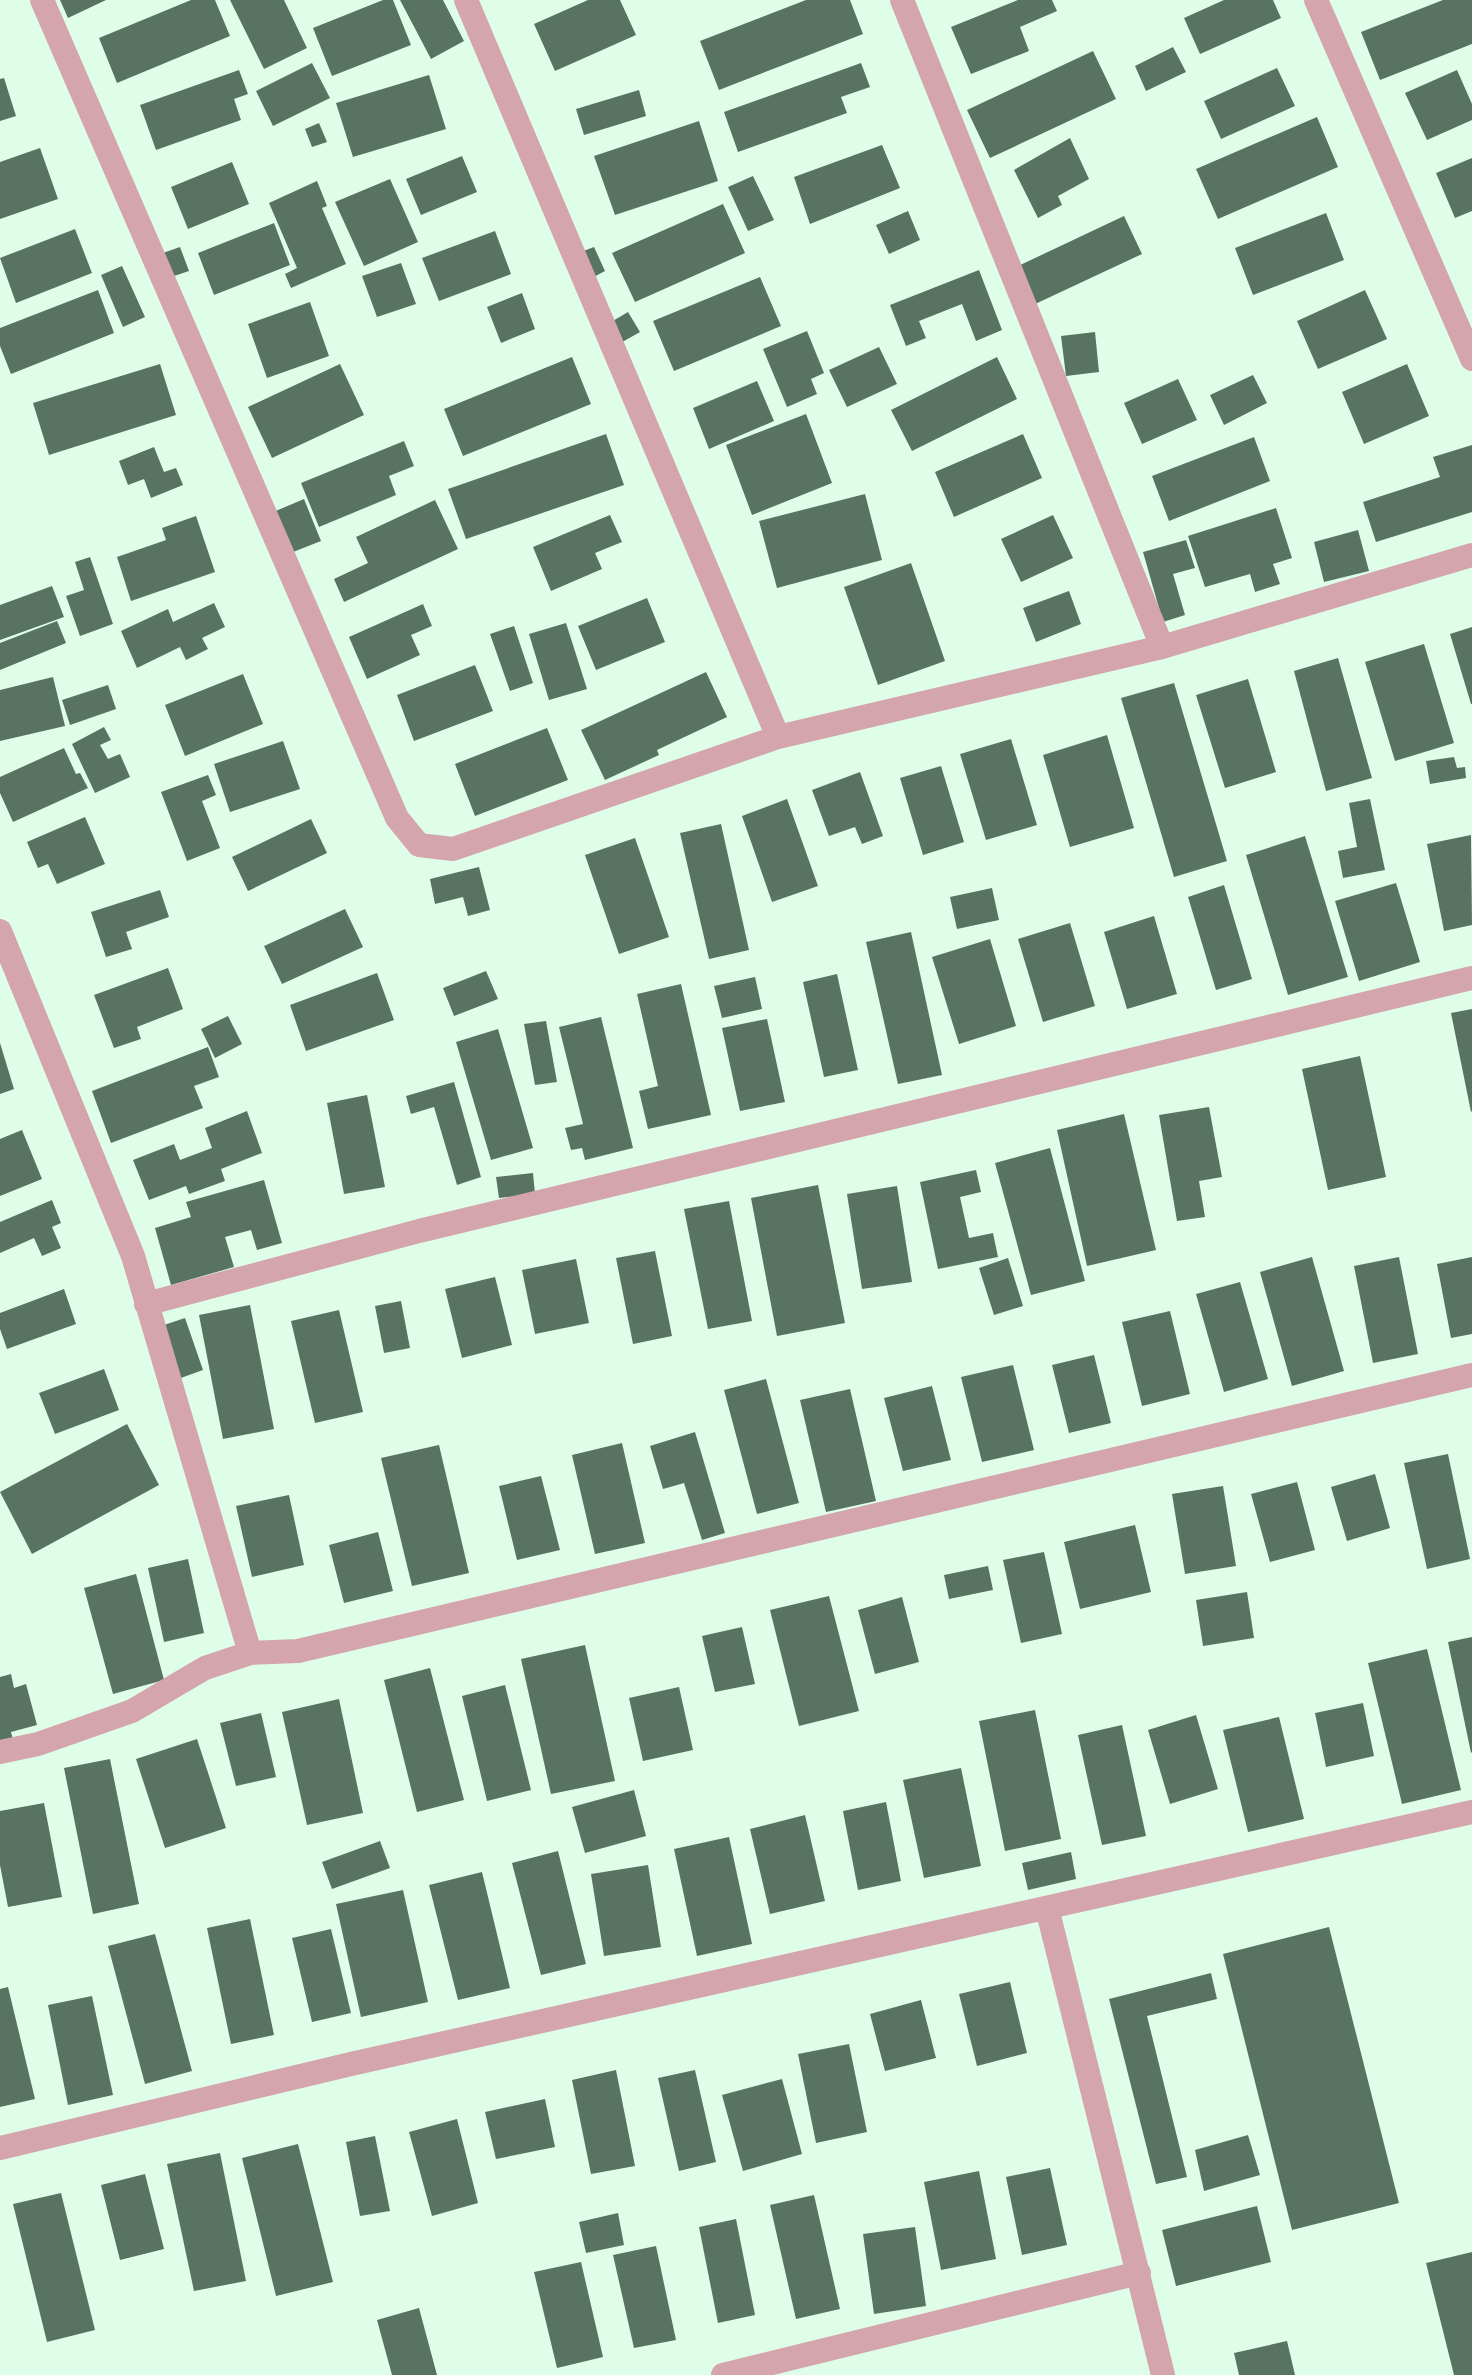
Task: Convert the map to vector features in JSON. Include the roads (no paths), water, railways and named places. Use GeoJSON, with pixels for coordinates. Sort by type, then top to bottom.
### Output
{"type":"FeatureCollection","features":[{"type":"Feature","properties":{"kind":"street"},"geometry":{"type":"LineString","coordinates":[[42,0],[397,818],[419,845],[453,849],[778,737],[1162,647],[1472,555]]}},
{"type":"Feature","properties":{"kind":"street"},"geometry":{"type":"LineString","coordinates":[[466,0],[778,737]]}},
{"type":"Feature","properties":{"kind":"street"},"geometry":{"type":"LineString","coordinates":[[902,0],[1162,647]]}},
{"type":"Feature","properties":{"kind":"street"},"geometry":{"type":"LineString","coordinates":[[1316,0],[1472,359]]}},
{"type":"Feature","properties":{"kind":"street"},"geometry":{"type":"LineString","coordinates":[[0,931],[133,1256],[250,1653]]}},
{"type":"Feature","properties":{"kind":"street"},"geometry":{"type":"LineString","coordinates":[[146,1304],[419,1231],[1472,978]]}},
{"type":"Feature","properties":{"kind":"street"},"geometry":{"type":"LineString","coordinates":[[0,1752],[38,1744],[132,1711],[205,1668],[250,1653],[298,1651],[1472,1375]]}},
{"type":"Feature","properties":{"kind":"street"},"geometry":{"type":"LineString","coordinates":[[0,2148],[351,2064],[1472,1812]]}},
{"type":"Feature","properties":{"kind":"street"},"geometry":{"type":"LineString","coordinates":[[1047,1908],[1163,2375]]}},
{"type":"Feature","properties":{"kind":"street"},"geometry":{"type":"LineString","coordinates":[[723,2375],[1139,2273]]}}]}
